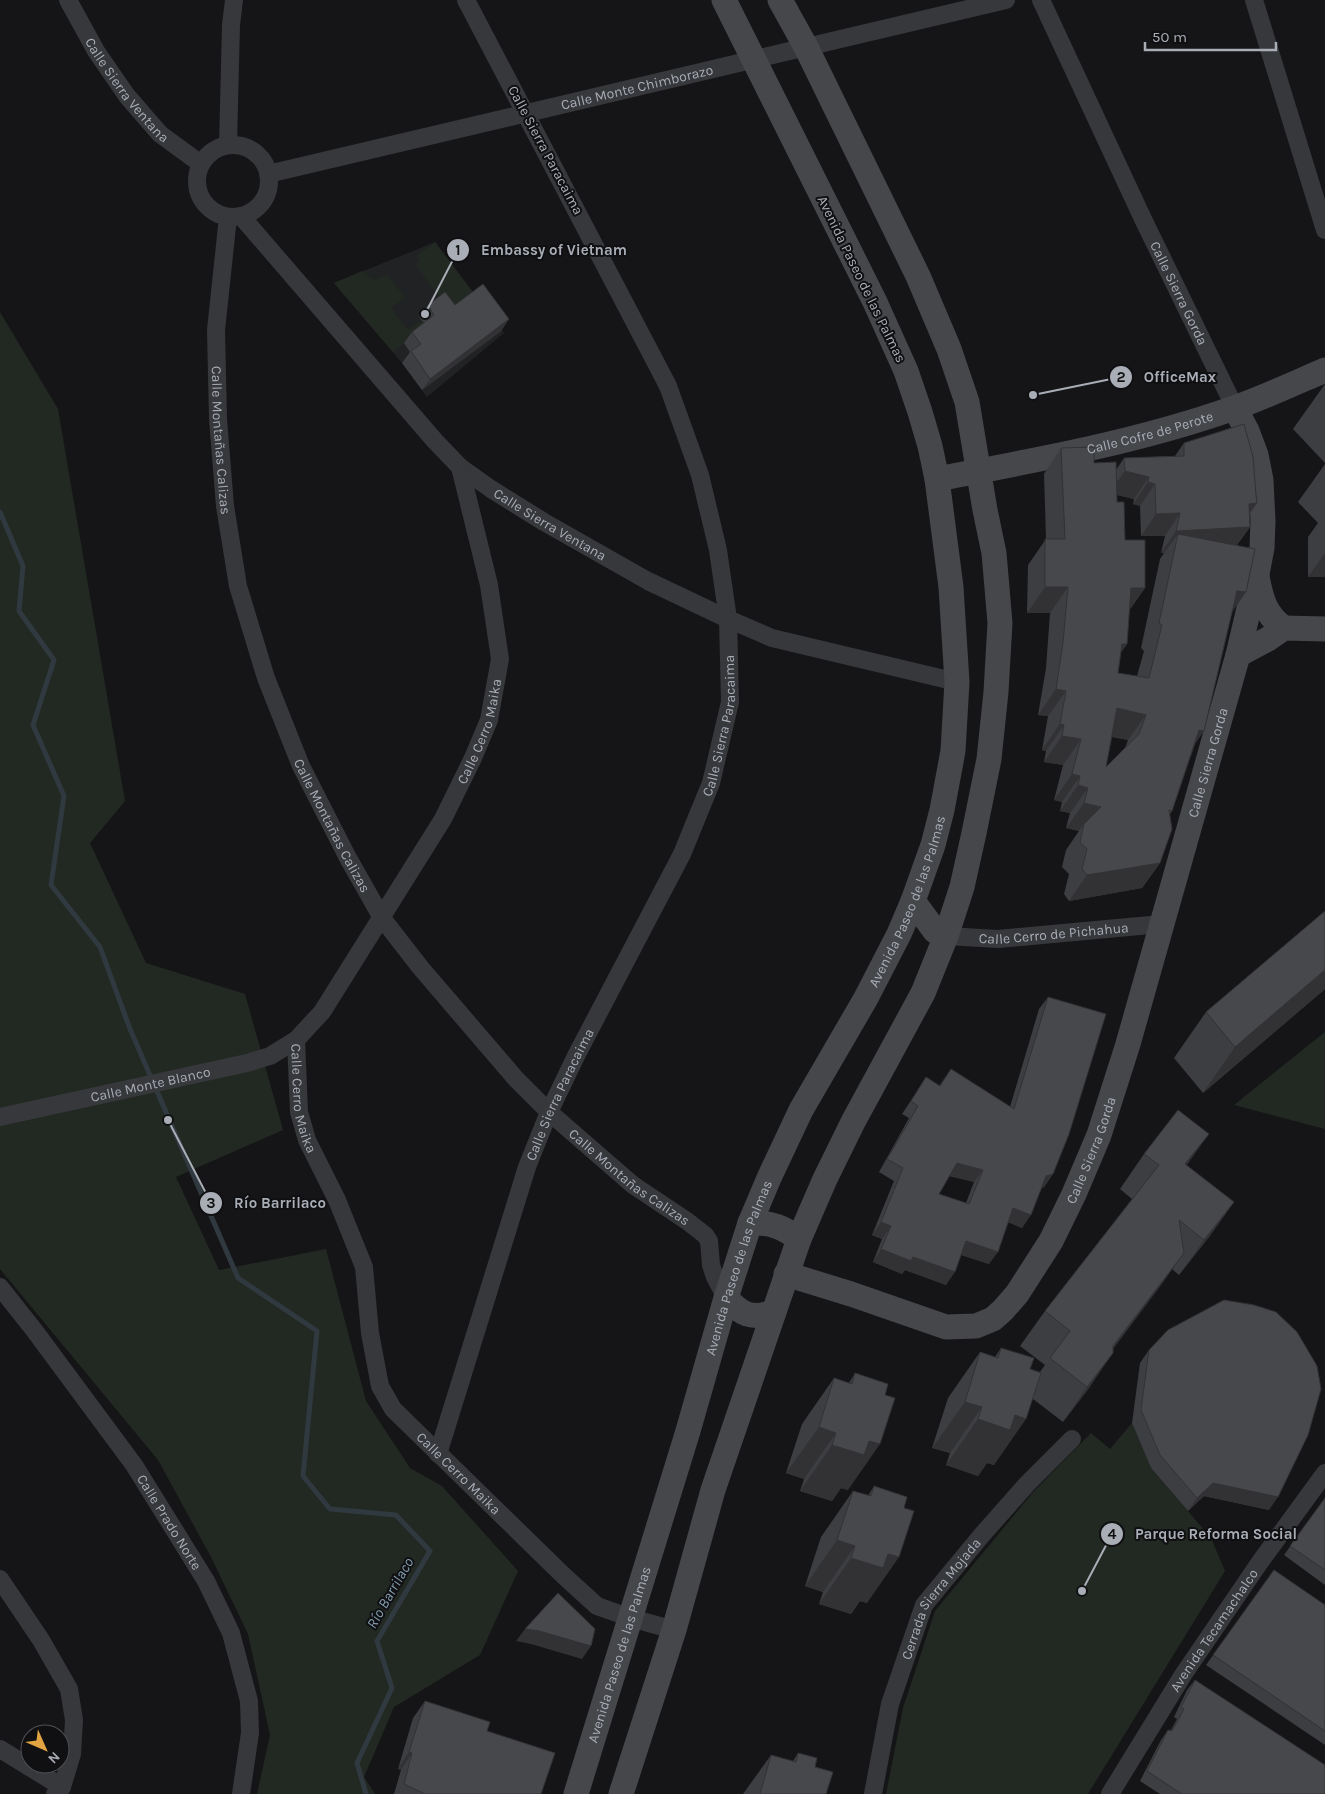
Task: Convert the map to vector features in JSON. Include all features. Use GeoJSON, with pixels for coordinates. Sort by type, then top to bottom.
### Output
{"type":"FeatureCollection","features":[{"type":"Feature","properties":{"kind":"main road","name":"Avenida Paseo de las Palmas"},"geometry":{"type":"LineString","coordinates":[[576,1794],[750,1223],[801,1110],[866,998],[899,934],[933,845],[942,810],[953,751],[957,682],[951,587],[937,479],[930,446],[906,371],[883,319],[724,0]]}},
{"type":"Feature","properties":{"kind":"main road"},"geometry":{"type":"LineString","coordinates":[[621,1794],[674,1630],[713,1490],[799,1239],[853,1122],[923,993],[946,936],[962,887],[974,833],[989,759],[996,692],[999,615],[994,554],[967,402],[949,349],[918,276],[806,47],[780,0]]}},
{"type":"Feature","properties":{"kind":"main road","name":"Calle Cofre de Perote"},"geometry":{"type":"LineString","coordinates":[[937,479],[1094,447],[1178,426],[1235,408],[1325,370]]}},
{"type":"Feature","properties":{"kind":"main road","name":"Calle Sierra Gorda"},"geometry":{"type":"LineString","coordinates":[[786,1274],[946,1327],[976,1326],[992,1319],[1003,1310],[1017,1294],[1051,1241],[1074,1194],[1095,1143],[1128,1044],[1238,655],[1257,574],[1262,548],[1262,480],[1253,447],[1235,408]]}},
{"type":"Feature","properties":{"kind":"main road"},"geometry":{"type":"LineString","coordinates":[[1257,574],[1260,590],[1272,620],[1284,628],[1325,629]]}},
{"type":"Feature","properties":{"kind":"main road"},"geometry":{"type":"LineString","coordinates":[[1238,655],[1284,628]]}},
{"type":"Feature","properties":{"kind":"main road"},"geometry":{"type":"LineString","coordinates":[[913,901],[935,931],[946,936]]}},
{"type":"Feature","properties":{"kind":"main road"},"geometry":{"type":"LineString","coordinates":[[750,1223],[765,1222],[777,1225],[799,1239]]}},
{"type":"Feature","properties":{"kind":"main road"},"geometry":{"type":"LineString","coordinates":[[726,1298],[736,1308],[747,1314],[760,1317],[773,1312]]}},
{"type":"Feature","properties":{"kind":"street","name":"Calle Sierra Ventana"},"geometry":{"type":"LineString","coordinates":[[68,0],[96,52],[127,96],[160,134],[201,164]]}},
{"type":"Feature","properties":{"kind":"street"},"geometry":{"type":"LineString","coordinates":[[228,145],[231,25],[234,0]]}},
{"type":"Feature","properties":{"kind":"street","name":"Calle Sierra Paracaima"},"geometry":{"type":"LineString","coordinates":[[438,1454],[527,1167],[549,1112],[577,1054],[682,854],[711,783],[730,702],[728,619],[718,550],[700,475],[668,386],[466,0]]}},
{"type":"Feature","properties":{"kind":"street","name":"Calle Monte Chimborazo"},"geometry":{"type":"LineString","coordinates":[[268,174],[754,61],[1006,0]]}},
{"type":"Feature","properties":{"kind":"street","name":"Calle Sierra Gorda"},"geometry":{"type":"LineString","coordinates":[[1041,0],[1151,236],[1235,408]]}},
{"type":"Feature","properties":{"kind":"street"},"geometry":{"type":"LineString","coordinates":[[1254,0],[1325,230]]}},
{"type":"Feature","properties":{"kind":"street"},"geometry":{"type":"LineString","coordinates":[[228,145],[242,146],[254,152],[263,162],[268,174],[269,185],[266,196],[260,205],[252,212],[235,217],[218,214],[210,209],[203,202],[197,183],[201,164],[213,152],[228,145]]}},
{"type":"Feature","properties":{"kind":"street","name":"Calle Sierra Ventana"},"geometry":{"type":"LineString","coordinates":[[235,217],[435,441],[460,467],[491,489],[544,522],[648,581],[772,638],[957,682]]}},
{"type":"Feature","properties":{"kind":"street","name":"Calle Montañas Calizas"},"geometry":{"type":"LineString","coordinates":[[235,217],[216,330],[218,419],[225,506],[238,586],[266,678],[301,766],[348,858],[382,918],[420,967],[516,1079],[549,1112],[633,1185],[705,1235],[709,1241],[715,1277],[726,1298]]}},
{"type":"Feature","properties":{"kind":"street","name":"Calle Cerro Maika"},"geometry":{"type":"LineString","coordinates":[[460,467],[489,585],[500,659],[489,720],[473,758],[443,819],[322,1012],[296,1040],[299,1112],[307,1140],[338,1200],[364,1267],[370,1333],[380,1386],[393,1409],[597,1606],[674,1630]]}},
{"type":"Feature","properties":{"kind":"street","name":"Calle Cerro de Pichahua"},"geometry":{"type":"LineString","coordinates":[[946,936],[998,939],[1161,924]]}},
{"type":"Feature","properties":{"kind":"street","name":"Calle Monte Blanco"},"geometry":{"type":"LineString","coordinates":[[0,1118],[247,1063],[270,1056],[296,1040]]}},
{"type":"Feature","properties":{"kind":"street","name":"Calle Prado Norte"},"geometry":{"type":"LineString","coordinates":[[0,1287],[134,1465],[206,1581],[231,1632],[249,1702],[250,1733],[241,1794]]}},
{"type":"Feature","properties":{"kind":"street","name":"Cerrada Sierra Mojada"},"geometry":{"type":"LineString","coordinates":[[873,1794],[890,1704],[924,1605],[1027,1484],[1072,1439]]}},
{"type":"Feature","properties":{"kind":"street","name":"Avenida Tecamachalco"},"geometry":{"type":"LineString","coordinates":[[1112,1793],[1183,1675],[1260,1562],[1325,1473]]}},
{"type":"Feature","properties":{"kind":"street"},"geometry":{"type":"LineString","coordinates":[[1260,1562],[1276,1573]]}},
{"type":"Feature","properties":{"kind":"street"},"geometry":{"type":"LineString","coordinates":[[0,1579],[41,1640],[69,1689],[74,1720],[72,1754],[58,1790],[0,1749]]}},
{"type":"Feature","properties":{"kind":"street"},"geometry":{"type":"LineString","coordinates":[[1183,1675],[1200,1686]]}},
{"type":"Feature","properties":{"kind":"shaded area"},"geometry":{"type":"Polygon","coordinates":[[[435,242],[504,333],[427,397],[402,363],[334,283],[435,242]]]}},
{"type":"Feature","properties":{"kind":"shaded area"},"geometry":{"type":"Polygon","coordinates":[[[435,242],[475,295],[452,313],[415,264],[419,262],[417,256],[435,242]]]}},
{"type":"Feature","properties":{"kind":"shaded area"},"geometry":{"type":"Polygon","coordinates":[[[362,271],[374,280],[387,275],[405,297],[391,308],[408,330],[421,320],[426,326],[393,352],[334,283],[362,271]]]}},
{"type":"Feature","properties":{"kind":"shaded area"},"geometry":{"type":"Polygon","coordinates":[[[0,312],[58,409],[125,801],[90,843],[146,963],[245,994],[283,1130],[176,1177],[219,1270],[326,1249],[366,1401],[410,1468],[442,1486],[518,1571],[480,1655],[394,1707],[364,1777],[375,1794],[257,1794],[270,1735],[248,1634],[211,1557],[158,1460],[0,1269],[0,312]]]}},
{"type":"Feature","properties":{"kind":"shaded area"},"geometry":{"type":"Polygon","coordinates":[[[1325,1032],[1325,1129],[1234,1105],[1325,1032]]]}},
{"type":"Feature","properties":{"kind":"shaded area"},"geometry":{"type":"Polygon","coordinates":[[[1132,1423],[1151,1468],[1211,1538],[1225,1571],[1088,1794],[886,1794],[903,1708],[935,1611],[1034,1491],[1091,1433],[1110,1449],[1132,1423]]]}},
{"type":"Feature","properties":{"kind":"building"},"geometry":{"type":"Polygon","coordinates":[[[483,284],[509,319],[430,379],[411,351],[421,344],[412,332],[434,315],[428,305],[445,292],[455,305],[483,284]]]}},
{"type":"Feature","properties":{"kind":"building"},"geometry":{"type":"Polygon","coordinates":[[[1244,424],[1253,457],[1257,503],[1249,504],[1250,527],[1176,531],[1180,513],[1156,514],[1155,484],[1148,482],[1149,477],[1125,471],[1124,458],[1184,456],[1184,443],[1244,424]]]}},
{"type":"Feature","properties":{"kind":"building"},"geometry":{"type":"Polygon","coordinates":[[[1094,447],[1094,463],[1116,462],[1117,502],[1124,502],[1125,540],[1145,540],[1145,588],[1131,588],[1127,644],[1122,644],[1118,673],[1149,678],[1162,625],[1159,623],[1178,534],[1255,549],[1246,592],[1237,591],[1204,731],[1199,730],[1172,811],[1169,810],[1172,829],[1160,863],[1087,875],[1082,869],[1087,849],[1080,842],[1084,824],[1101,807],[1084,803],[1088,788],[1078,785],[1080,776],[1072,774],[1081,739],[1062,736],[1064,725],[1060,724],[1066,691],[1056,689],[1063,643],[1068,587],[1045,587],[1045,539],[1065,539],[1061,448],[1094,447]],[[1117,708],[1106,767],[1139,734],[1146,715],[1117,708]]]}},
{"type":"Feature","properties":{"kind":"building"},"geometry":{"type":"Polygon","coordinates":[[[1325,911],[1325,970],[1235,1047],[1206,1012],[1325,911]]]}},
{"type":"Feature","properties":{"kind":"building"},"geometry":{"type":"Polygon","coordinates":[[[1048,997],[1106,1014],[1069,1134],[1053,1174],[1046,1176],[1031,1215],[1013,1208],[998,1252],[966,1241],[955,1272],[913,1257],[911,1261],[881,1249],[891,1226],[881,1222],[903,1168],[887,1159],[918,1106],[911,1101],[926,1077],[940,1086],[951,1069],[1014,1109],[1048,997]],[[957,1163],[939,1194],[969,1204],[983,1170],[957,1163]]]}},
{"type":"Feature","properties":{"kind":"building"},"geometry":{"type":"Polygon","coordinates":[[[1178,1110],[1209,1134],[1185,1164],[1234,1202],[1204,1240],[1179,1220],[1184,1253],[1113,1346],[1113,1353],[1087,1387],[1050,1358],[1070,1331],[1045,1311],[1159,1165],[1144,1154],[1178,1110]]]}},
{"type":"Feature","properties":{"kind":"building"},"geometry":{"type":"Polygon","coordinates":[[[1224,1300],[1254,1305],[1276,1312],[1297,1332],[1317,1366],[1321,1389],[1308,1435],[1278,1497],[1213,1483],[1197,1498],[1160,1455],[1141,1410],[1149,1350],[1168,1330],[1224,1300]]]}},
{"type":"Feature","properties":{"kind":"building"},"geometry":{"type":"Polygon","coordinates":[[[1001,1348],[1034,1358],[1030,1369],[1041,1373],[1026,1419],[1015,1415],[1010,1430],[978,1419],[982,1407],[965,1402],[980,1352],[998,1358],[1001,1348]]]}},
{"type":"Feature","properties":{"kind":"building"},"geometry":{"type":"Polygon","coordinates":[[[855,1373],[888,1384],[885,1395],[895,1398],[880,1444],[869,1441],[864,1455],[832,1445],[836,1433],[819,1427],[834,1378],[852,1384],[855,1373]]]}},
{"type":"Feature","properties":{"kind":"building"},"geometry":{"type":"Polygon","coordinates":[[[874,1486],[907,1497],[904,1508],[914,1511],[899,1557],[888,1554],[883,1568],[851,1558],[855,1546],[837,1540],[853,1491],[871,1496],[874,1486]]]}},
{"type":"Feature","properties":{"kind":"building"},"geometry":{"type":"Polygon","coordinates":[[[1325,1498],[1325,1570],[1290,1546],[1325,1498]]]}},
{"type":"Feature","properties":{"kind":"building"},"geometry":{"type":"Polygon","coordinates":[[[1274,1570],[1325,1605],[1325,1731],[1213,1655],[1274,1570]]]}},
{"type":"Feature","properties":{"kind":"building"},"geometry":{"type":"Polygon","coordinates":[[[558,1593],[595,1629],[591,1646],[539,1631],[525,1629],[558,1593]]]}},
{"type":"Feature","properties":{"kind":"building"},"geometry":{"type":"Polygon","coordinates":[[[1195,1680],[1325,1765],[1325,1794],[1182,1794],[1147,1771],[1168,1730],[1172,1731],[1184,1709],[1181,1707],[1195,1680]]]}},
{"type":"Feature","properties":{"kind":"building"},"geometry":{"type":"Polygon","coordinates":[[[425,1701],[490,1722],[487,1731],[555,1753],[541,1794],[423,1794],[404,1784],[412,1753],[409,1752],[425,1701]]]}},
{"type":"Feature","properties":{"kind":"building"},"geometry":{"type":"Polygon","coordinates":[[[798,1753],[817,1758],[815,1767],[833,1772],[826,1794],[760,1794],[771,1755],[796,1762],[798,1753]]]}},
{"type":"Feature","properties":{"kind":"waterway","name":"Río Barrilaco"},"geometry":{"type":"LineString","coordinates":[[0,512],[23,566],[19,611],[54,660],[33,725],[64,796],[51,885],[100,947],[130,1029],[238,1278],[317,1331],[303,1476],[330,1509],[396,1515],[430,1551],[377,1641],[392,1688],[357,1763],[366,1794]]}},
{"type":"Feature","properties":{"kind":"place","name":"Embassy of Vietnam"},"geometry":{"type":"Point","coordinates":[425,314]}},
{"type":"Feature","properties":{"kind":"place","name":"OfficeMax"},"geometry":{"type":"Point","coordinates":[1033,395]}},
{"type":"Feature","properties":{"kind":"place","name":"Río Barrilaco"},"geometry":{"type":"Point","coordinates":[168,1120]}},
{"type":"Feature","properties":{"kind":"place","name":"Parque Reforma Social"},"geometry":{"type":"Point","coordinates":[1082,1591]}}]}
